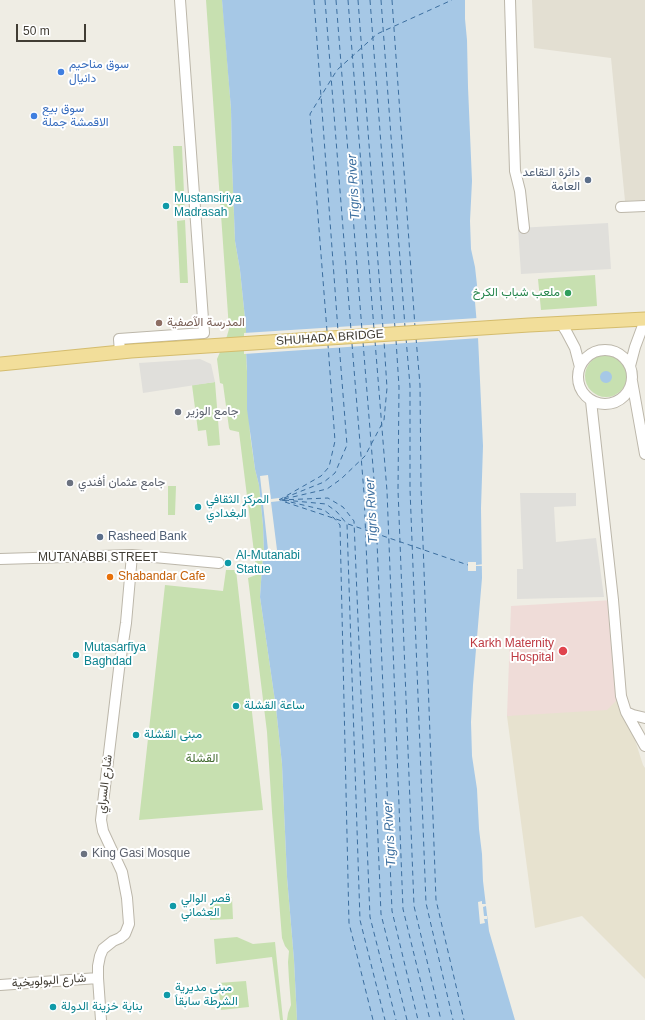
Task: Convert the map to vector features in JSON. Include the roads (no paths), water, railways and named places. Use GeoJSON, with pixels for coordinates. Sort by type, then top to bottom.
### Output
{"type":"FeatureCollection","features":[{"type":"Feature","properties":{"kind":"main road","name":"SHUHADA BRIDGE"},"geometry":{"type":"LineString","coordinates":[[0,364],[126,351],[560,323],[645,320]]}},
{"type":"Feature","properties":{"kind":"street"},"geometry":{"type":"LineString","coordinates":[[126,351],[119,339],[204,333],[180,0]]}},
{"type":"Feature","properties":{"kind":"street"},"geometry":{"type":"LineString","coordinates":[[510,0],[516,171],[524,228]]}},
{"type":"Feature","properties":{"kind":"street"},"geometry":{"type":"LineString","coordinates":[[621,207],[645,206]]}},
{"type":"Feature","properties":{"kind":"street"},"geometry":{"type":"LineString","coordinates":[[630,366],[645,320]]}},
{"type":"Feature","properties":{"kind":"street"},"geometry":{"type":"LineString","coordinates":[[560,323],[575,348],[580,367]]}},
{"type":"Feature","properties":{"kind":"street"},"geometry":{"type":"LineString","coordinates":[[632,380],[630,389],[625,396],[617,402],[600,404],[591,401],[584,394],[579,386],[578,376],[580,367],[586,358],[594,352],[604,350],[615,352],[624,358],[630,366],[632,373],[645,454]]}},
{"type":"Feature","properties":{"kind":"street"},"geometry":{"type":"LineString","coordinates":[[591,401],[613,600],[621,696],[626,712],[645,744]]}},
{"type":"Feature","properties":{"kind":"street","name":"MUTANABBI STREET"},"geometry":{"type":"LineString","coordinates":[[0,559],[132,555],[219,563]]}},
{"type":"Feature","properties":{"kind":"street","name":"شارع السراي"},"geometry":{"type":"LineString","coordinates":[[102,1020],[98,978],[100,956],[103,949],[125,934],[129,924],[127,898],[122,872],[103,831],[101,820],[119,669],[128,613],[132,555]]}},
{"type":"Feature","properties":{"kind":"street"},"geometry":{"type":"LineString","coordinates":[[626,712],[645,718]]}},
{"type":"Feature","properties":{"kind":"street","name":"شارع البولويخية"},"geometry":{"type":"LineString","coordinates":[[0,985],[98,978]]}},
{"type":"Feature","properties":{"kind":"water","name":"Tigris River"},"geometry":{"type":"Polygon","coordinates":[[[222,0],[465,0],[472,181],[470,221],[471,249],[477,285],[475,302],[483,446],[481,508],[482,578],[473,685],[471,722],[472,756],[477,789],[483,881],[489,931],[515,1020],[297,1020],[287,877],[282,764],[276,708],[260,597],[264,552],[263,525],[259,485],[255,469],[247,409],[246,328],[240,270],[235,241],[231,109],[222,0]]]}},
{"type":"Feature","properties":{"kind":"water"},"geometry":{"type":"Polygon","coordinates":[[[604,371],[608,371],[612,377],[608,383],[604,383],[600,379],[600,375],[604,371]]]}},
{"type":"Feature","properties":{"kind":"place","name":"سوق مناحيم دانيال"},"geometry":{"type":"Point","coordinates":[61,72]}},
{"type":"Feature","properties":{"kind":"place","name":"سوق بيع الاقمشة جملة"},"geometry":{"type":"Point","coordinates":[34,116]}},
{"type":"Feature","properties":{"kind":"place","name":"دائرة التقاعد العامة"},"geometry":{"type":"Point","coordinates":[588,180]}},
{"type":"Feature","properties":{"kind":"place","name":"Mustansiriya Madrasah"},"geometry":{"type":"Point","coordinates":[166,206]}},
{"type":"Feature","properties":{"kind":"place","name":"ملعب شباب الكرخ"},"geometry":{"type":"Point","coordinates":[568,293]}},
{"type":"Feature","properties":{"kind":"place","name":"المدرسة الآصفية"},"geometry":{"type":"Point","coordinates":[159,323]}},
{"type":"Feature","properties":{"kind":"place","name":"جامع الوزير"},"geometry":{"type":"Point","coordinates":[178,412]}},
{"type":"Feature","properties":{"kind":"place","name":"جامع عثمان أفندي"},"geometry":{"type":"Point","coordinates":[70,483]}},
{"type":"Feature","properties":{"kind":"place","name":"المركز الثقافي البغدادي"},"geometry":{"type":"Point","coordinates":[198,507]}},
{"type":"Feature","properties":{"kind":"place","name":"Rasheed Bank"},"geometry":{"type":"Point","coordinates":[100,537]}},
{"type":"Feature","properties":{"kind":"place","name":"Al-Mutanabi Statue"},"geometry":{"type":"Point","coordinates":[228,563]}},
{"type":"Feature","properties":{"kind":"place","name":"Shabandar Cafe"},"geometry":{"type":"Point","coordinates":[110,577]}},
{"type":"Feature","properties":{"kind":"place","name":"Karkh Maternity Hospital"},"geometry":{"type":"Point","coordinates":[563,651]}},
{"type":"Feature","properties":{"kind":"place","name":"Mutasarfiya Baghdad"},"geometry":{"type":"Point","coordinates":[76,655]}},
{"type":"Feature","properties":{"kind":"place","name":"ساعة القشلة"},"geometry":{"type":"Point","coordinates":[236,706]}},
{"type":"Feature","properties":{"kind":"place","name":"مبنى القشلة"},"geometry":{"type":"Point","coordinates":[136,735]}},
{"type":"Feature","properties":{"kind":"place","name":"King Gasi Mosque"},"geometry":{"type":"Point","coordinates":[84,854]}},
{"type":"Feature","properties":{"kind":"place","name":"قصر الوالي العثماني"},"geometry":{"type":"Point","coordinates":[173,906]}},
{"type":"Feature","properties":{"kind":"place","name":"مبنى مديرية الشرطة سابقاً"},"geometry":{"type":"Point","coordinates":[167,995]}},
{"type":"Feature","properties":{"kind":"place","name":"بناية خزينة الدولة"},"geometry":{"type":"Point","coordinates":[53,1007]}},
{"type":"Feature","properties":{"kind":"park label","name":"القشلة"},"geometry":{"type":"Point","coordinates":[202,759]}}]}
